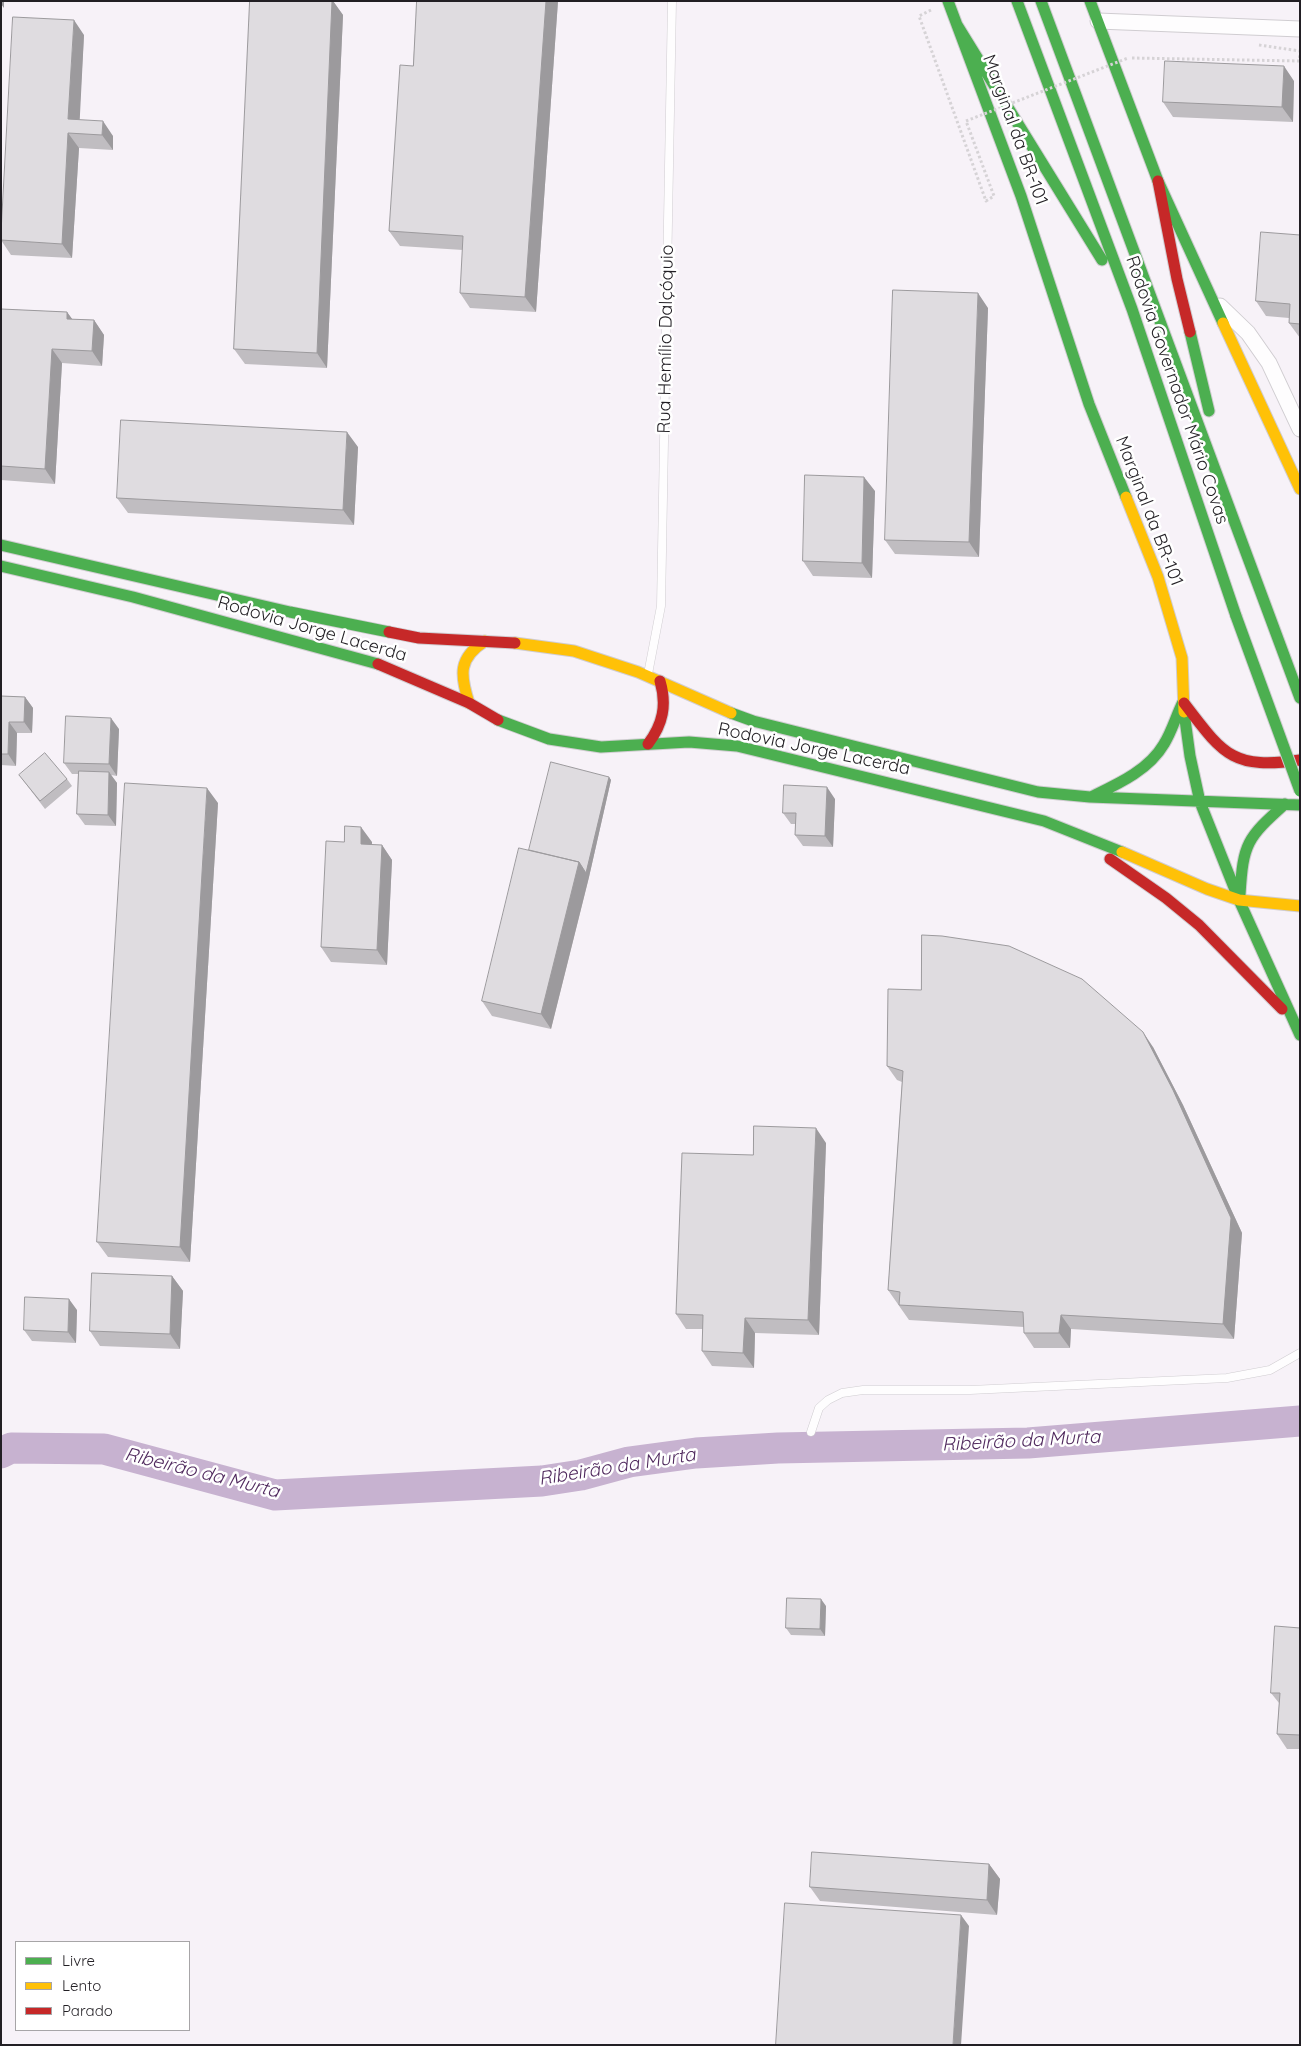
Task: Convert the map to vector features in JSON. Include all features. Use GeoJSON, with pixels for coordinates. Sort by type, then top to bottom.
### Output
{"type":"FeatureCollection","features":[{"type":"Feature","properties":{"kind":"main road","name":"Marginal da BR-101"},"geometry":{"type":"LineString","coordinates":[[948,1],[1021,196],[1089,404],[1158,577],[1182,658],[1183,702],[1190,756],[1200,802],[1239,900],[1300,1035]]}},
{"type":"Feature","properties":{"kind":"main road","name":"Rodovia Governador Mário Covas"},"geometry":{"type":"LineString","coordinates":[[1017,1],[1132,309],[1236,616],[1300,791]]}},
{"type":"Feature","properties":{"kind":"main road","name":"Rodovia Governador Mário Covas"},"geometry":{"type":"LineString","coordinates":[[1041,1],[1300,698]]}},
{"type":"Feature","properties":{"kind":"main road"},"geometry":{"type":"LineString","coordinates":[[1090,1],[1158,181],[1300,488]]}},
{"type":"Feature","properties":{"kind":"main road"},"geometry":{"type":"LineString","coordinates":[[957,25],[1132,309]]}},
{"type":"Feature","properties":{"kind":"main road"},"geometry":{"type":"LineString","coordinates":[[1158,181],[1177,279],[1238,531]]}},
{"type":"Feature","properties":{"kind":"main road","name":"Rodovia Jorge Lacerda"},"geometry":{"type":"LineString","coordinates":[[1,545],[290,612],[419,638],[524,643],[555,647],[596,657],[660,681],[719,709],[778,728],[1014,788],[1090,797],[1300,805]]}},
{"type":"Feature","properties":{"kind":"main road","name":"Rodovia Jorge Lacerda"},"geometry":{"type":"LineString","coordinates":[[1,566],[133,597],[382,665],[470,703],[500,721],[549,739],[601,747],[689,742],[738,746],[1024,816],[1067,829],[1207,889],[1239,900],[1300,906]]}},
{"type":"Feature","properties":{"kind":"main road"},"geometry":{"type":"LineString","coordinates":[[470,703],[464,688],[463,667],[469,652],[475,646],[485,641]]}},
{"type":"Feature","properties":{"kind":"main road"},"geometry":{"type":"LineString","coordinates":[[648,744],[661,726],[664,715],[664,692],[660,681]]}},
{"type":"Feature","properties":{"kind":"main road"},"geometry":{"type":"LineString","coordinates":[[1090,797],[1118,785],[1145,765],[1162,747],[1183,702],[1217,746],[1235,758],[1263,764],[1280,764],[1300,760]]}},
{"type":"Feature","properties":{"kind":"main road"},"geometry":{"type":"LineString","coordinates":[[1239,900],[1242,863],[1250,838],[1285,804]]}},
{"type":"Feature","properties":{"kind":"main road"},"geometry":{"type":"LineString","coordinates":[[1067,829],[1152,888],[1197,924],[1233,957],[1294,1022]]}},
{"type":"Feature","properties":{"kind":"street"},"geometry":{"type":"LineString","coordinates":[[1098,21],[1300,29]]}},
{"type":"Feature","properties":{"kind":"street"},"geometry":{"type":"LineString","coordinates":[[1212,297],[1248,333],[1269,363],[1300,429]]}},
{"type":"Feature","properties":{"kind":"lane","name":"Rua Hemílio Dalçóquio"},"geometry":{"type":"LineString","coordinates":[[648,676],[661,606],[672,1]]}},
{"type":"Feature","properties":{"kind":"lane"},"geometry":{"type":"LineString","coordinates":[[811,1432],[819,1408],[828,1400],[842,1393],[863,1390],[970,1390],[1227,1378],[1270,1370],[1300,1352]]}},
{"type":"Feature","properties":{"kind":"path"},"geometry":{"type":"LineString","coordinates":[[934,9],[919,16],[986,201],[994,196],[966,121],[1128,58],[1299,61],[1300,54]]}},
{"type":"Feature","properties":{"kind":"building"},"geometry":{"type":"Polygon","coordinates":[[[250,1],[332,1],[317,353],[234,349],[250,1]]]}},
{"type":"Feature","properties":{"kind":"building"},"geometry":{"type":"Polygon","coordinates":[[[417,1],[546,1],[525,297],[460,293],[463,236],[389,231],[400,65],[413,66],[417,1]]]}},
{"type":"Feature","properties":{"kind":"building"},"geometry":{"type":"Polygon","coordinates":[[[13,17],[74,20],[68,119],[103,121],[102,135],[68,133],[62,244],[1,240],[13,17]]]}},
{"type":"Feature","properties":{"kind":"building"},"geometry":{"type":"Polygon","coordinates":[[[1165,61],[1284,66],[1282,107],[1163,102],[1165,61]]]}},
{"type":"Feature","properties":{"kind":"building"},"geometry":{"type":"Polygon","coordinates":[[[1261,232],[1300,235],[1300,324],[1289,323],[1290,304],[1256,301],[1261,232]]]}},
{"type":"Feature","properties":{"kind":"building"},"geometry":{"type":"Polygon","coordinates":[[[893,290],[978,293],[969,542],[885,540],[893,290]]]}},
{"type":"Feature","properties":{"kind":"building"},"geometry":{"type":"Polygon","coordinates":[[[1,309],[67,312],[67,319],[94,320],[92,351],[52,349],[45,469],[1,466],[1,309]]]}},
{"type":"Feature","properties":{"kind":"building"},"geometry":{"type":"Polygon","coordinates":[[[121,420],[347,432],[343,510],[117,498],[121,420]]]}},
{"type":"Feature","properties":{"kind":"building"},"geometry":{"type":"Polygon","coordinates":[[[805,475],[864,477],[862,563],[803,561],[805,475]]]}},
{"type":"Feature","properties":{"kind":"building"},"geometry":{"type":"Polygon","coordinates":[[[1,696],[25,697],[24,722],[9,722],[8,754],[1,754],[1,696]]]}},
{"type":"Feature","properties":{"kind":"building"},"geometry":{"type":"Polygon","coordinates":[[[66,716],[111,718],[109,764],[64,763],[66,716]]]}},
{"type":"Feature","properties":{"kind":"building"},"geometry":{"type":"Polygon","coordinates":[[[45,753],[67,779],[40,801],[19,775],[45,753]]]}},
{"type":"Feature","properties":{"kind":"building"},"geometry":{"type":"Polygon","coordinates":[[[551,762],[609,777],[586,873],[579,862],[529,850],[551,762]]]}},
{"type":"Feature","properties":{"kind":"building"},"geometry":{"type":"Polygon","coordinates":[[[79,771],[109,772],[108,815],[77,814],[79,771]]]}},
{"type":"Feature","properties":{"kind":"building"},"geometry":{"type":"Polygon","coordinates":[[[125,783],[207,788],[180,1247],[97,1242],[125,783]]]}},
{"type":"Feature","properties":{"kind":"building"},"geometry":{"type":"Polygon","coordinates":[[[784,785],[827,787],[825,836],[795,835],[796,813],[783,813],[784,785]]]}},
{"type":"Feature","properties":{"kind":"building"},"geometry":{"type":"Polygon","coordinates":[[[345,826],[361,827],[361,844],[382,845],[377,950],[321,947],[326,841],[344,842],[345,826]]]}},
{"type":"Feature","properties":{"kind":"building"},"geometry":{"type":"Polygon","coordinates":[[[519,848],[579,862],[541,1014],[482,1001],[519,848]]]}},
{"type":"Feature","properties":{"kind":"building"},"geometry":{"type":"Polygon","coordinates":[[[922,935],[942,936],[1009,946],[1082,979],[1143,1032],[1173,1090],[1231,1218],[1223,1324],[1061,1315],[1059,1333],[1024,1333],[1023,1312],[899,1305],[900,1292],[888,1290],[903,1071],[887,1066],[888,989],[921,990],[922,935]]]}},
{"type":"Feature","properties":{"kind":"building"},"geometry":{"type":"Polygon","coordinates":[[[754,1126],[816,1128],[808,1320],[745,1318],[743,1353],[702,1351],[703,1315],[676,1314],[682,1153],[753,1155],[754,1126]]]}},
{"type":"Feature","properties":{"kind":"building"},"geometry":{"type":"Polygon","coordinates":[[[92,1273],[172,1276],[170,1334],[90,1331],[92,1273]]]}},
{"type":"Feature","properties":{"kind":"building"},"geometry":{"type":"Polygon","coordinates":[[[25,1297],[69,1299],[68,1332],[24,1330],[25,1297]]]}},
{"type":"Feature","properties":{"kind":"building"},"geometry":{"type":"Polygon","coordinates":[[[787,1598],[821,1599],[820,1629],[786,1628],[787,1598]]]}},
{"type":"Feature","properties":{"kind":"building"},"geometry":{"type":"Polygon","coordinates":[[[1275,1626],[1300,1628],[1300,1735],[1277,1734],[1280,1693],[1271,1693],[1275,1626]]]}},
{"type":"Feature","properties":{"kind":"building"},"geometry":{"type":"Polygon","coordinates":[[[812,1852],[989,1864],[987,1900],[810,1887],[812,1852]]]}},
{"type":"Feature","properties":{"kind":"building"},"geometry":{"type":"Polygon","coordinates":[[[785,1903],[961,1915],[953,2045],[776,2045],[785,1903]]]}},
{"type":"Feature","properties":{"kind":"waterway","name":"Ribeirão da Murta"},"geometry":{"type":"LineString","coordinates":[[1,1453],[11,1448],[104,1449],[275,1495],[542,1481],[581,1475],[629,1462],[696,1453],[778,1448],[1028,1443],[1300,1421]]}},
{"type":"Feature","properties":{"kind":"traffic: fast"},"geometry":{"type":"LineString","coordinates":[[948,1],[1021,196],[1089,404],[1126,497]]}},
{"type":"Feature","properties":{"kind":"traffic: fast"},"geometry":{"type":"LineString","coordinates":[[1017,1],[1132,309],[1236,616]]}},
{"type":"Feature","properties":{"kind":"traffic: fast"},"geometry":{"type":"LineString","coordinates":[[1041,1],[1300,698]]}},
{"type":"Feature","properties":{"kind":"traffic: fast"},"geometry":{"type":"LineString","coordinates":[[1090,1],[1158,181],[1223,323]]}},
{"type":"Feature","properties":{"kind":"traffic: fast"},"geometry":{"type":"LineString","coordinates":[[957,25],[1102,260]]}},
{"type":"Feature","properties":{"kind":"traffic: fast"},"geometry":{"type":"LineString","coordinates":[[1190,332],[1209,411]]}},
{"type":"Feature","properties":{"kind":"traffic: fast"},"geometry":{"type":"LineString","coordinates":[[1,545],[290,612],[389,632]]}},
{"type":"Feature","properties":{"kind":"traffic: fast"},"geometry":{"type":"LineString","coordinates":[[1,566],[133,597],[378,664]]}},
{"type":"Feature","properties":{"kind":"traffic: fast"},"geometry":{"type":"LineString","coordinates":[[1236,616],[1300,791]]}},
{"type":"Feature","properties":{"kind":"traffic: fast"},"geometry":{"type":"LineString","coordinates":[[1093,796],[1142,769],[1158,753],[1167,739],[1183,702]]}},
{"type":"Feature","properties":{"kind":"traffic: fast"},"geometry":{"type":"LineString","coordinates":[[1184,712],[1190,756],[1200,802],[1239,900],[1300,1035]]}},
{"type":"Feature","properties":{"kind":"traffic: fast"},"geometry":{"type":"LineString","coordinates":[[731,713],[753,721],[1038,792],[1090,797],[1300,805]]}},
{"type":"Feature","properties":{"kind":"traffic: fast"},"geometry":{"type":"LineString","coordinates":[[498,720],[549,739],[601,747],[689,742],[737,746],[1044,821],[1122,852]]}},
{"type":"Feature","properties":{"kind":"traffic: fast"},"geometry":{"type":"LineString","coordinates":[[1240,895],[1243,864],[1249,843],[1262,825],[1285,804]]}},
{"type":"Feature","properties":{"kind":"traffic: slow"},"geometry":{"type":"LineString","coordinates":[[1223,323],[1300,489]]}},
{"type":"Feature","properties":{"kind":"traffic: slow"},"geometry":{"type":"LineString","coordinates":[[1126,497],[1158,577],[1182,658],[1184,712]]}},
{"type":"Feature","properties":{"kind":"traffic: slow"},"geometry":{"type":"LineString","coordinates":[[469,703],[464,684],[463,668],[470,654],[485,641]]}},
{"type":"Feature","properties":{"kind":"traffic: slow"},"geometry":{"type":"LineString","coordinates":[[515,643],[574,651],[638,672],[731,713]]}},
{"type":"Feature","properties":{"kind":"traffic: slow"},"geometry":{"type":"LineString","coordinates":[[1122,852],[1207,889],[1239,900],[1300,906]]}},
{"type":"Feature","properties":{"kind":"traffic: jam"},"geometry":{"type":"LineString","coordinates":[[1158,181],[1177,279],[1190,332]]}},
{"type":"Feature","properties":{"kind":"traffic: jam"},"geometry":{"type":"LineString","coordinates":[[389,632],[419,638],[515,643]]}},
{"type":"Feature","properties":{"kind":"traffic: jam"},"geometry":{"type":"LineString","coordinates":[[378,664],[469,703],[498,720]]}},
{"type":"Feature","properties":{"kind":"traffic: jam"},"geometry":{"type":"LineString","coordinates":[[648,744],[657,729],[662,714],[663,698],[660,681]]}},
{"type":"Feature","properties":{"kind":"traffic: jam"},"geometry":{"type":"LineString","coordinates":[[1184,703],[1209,735],[1231,754],[1244,760],[1259,762],[1277,763],[1300,760]]}},
{"type":"Feature","properties":{"kind":"traffic: jam"},"geometry":{"type":"LineString","coordinates":[[1110,859],[1166,898],[1199,925],[1282,1009]]}}]}
